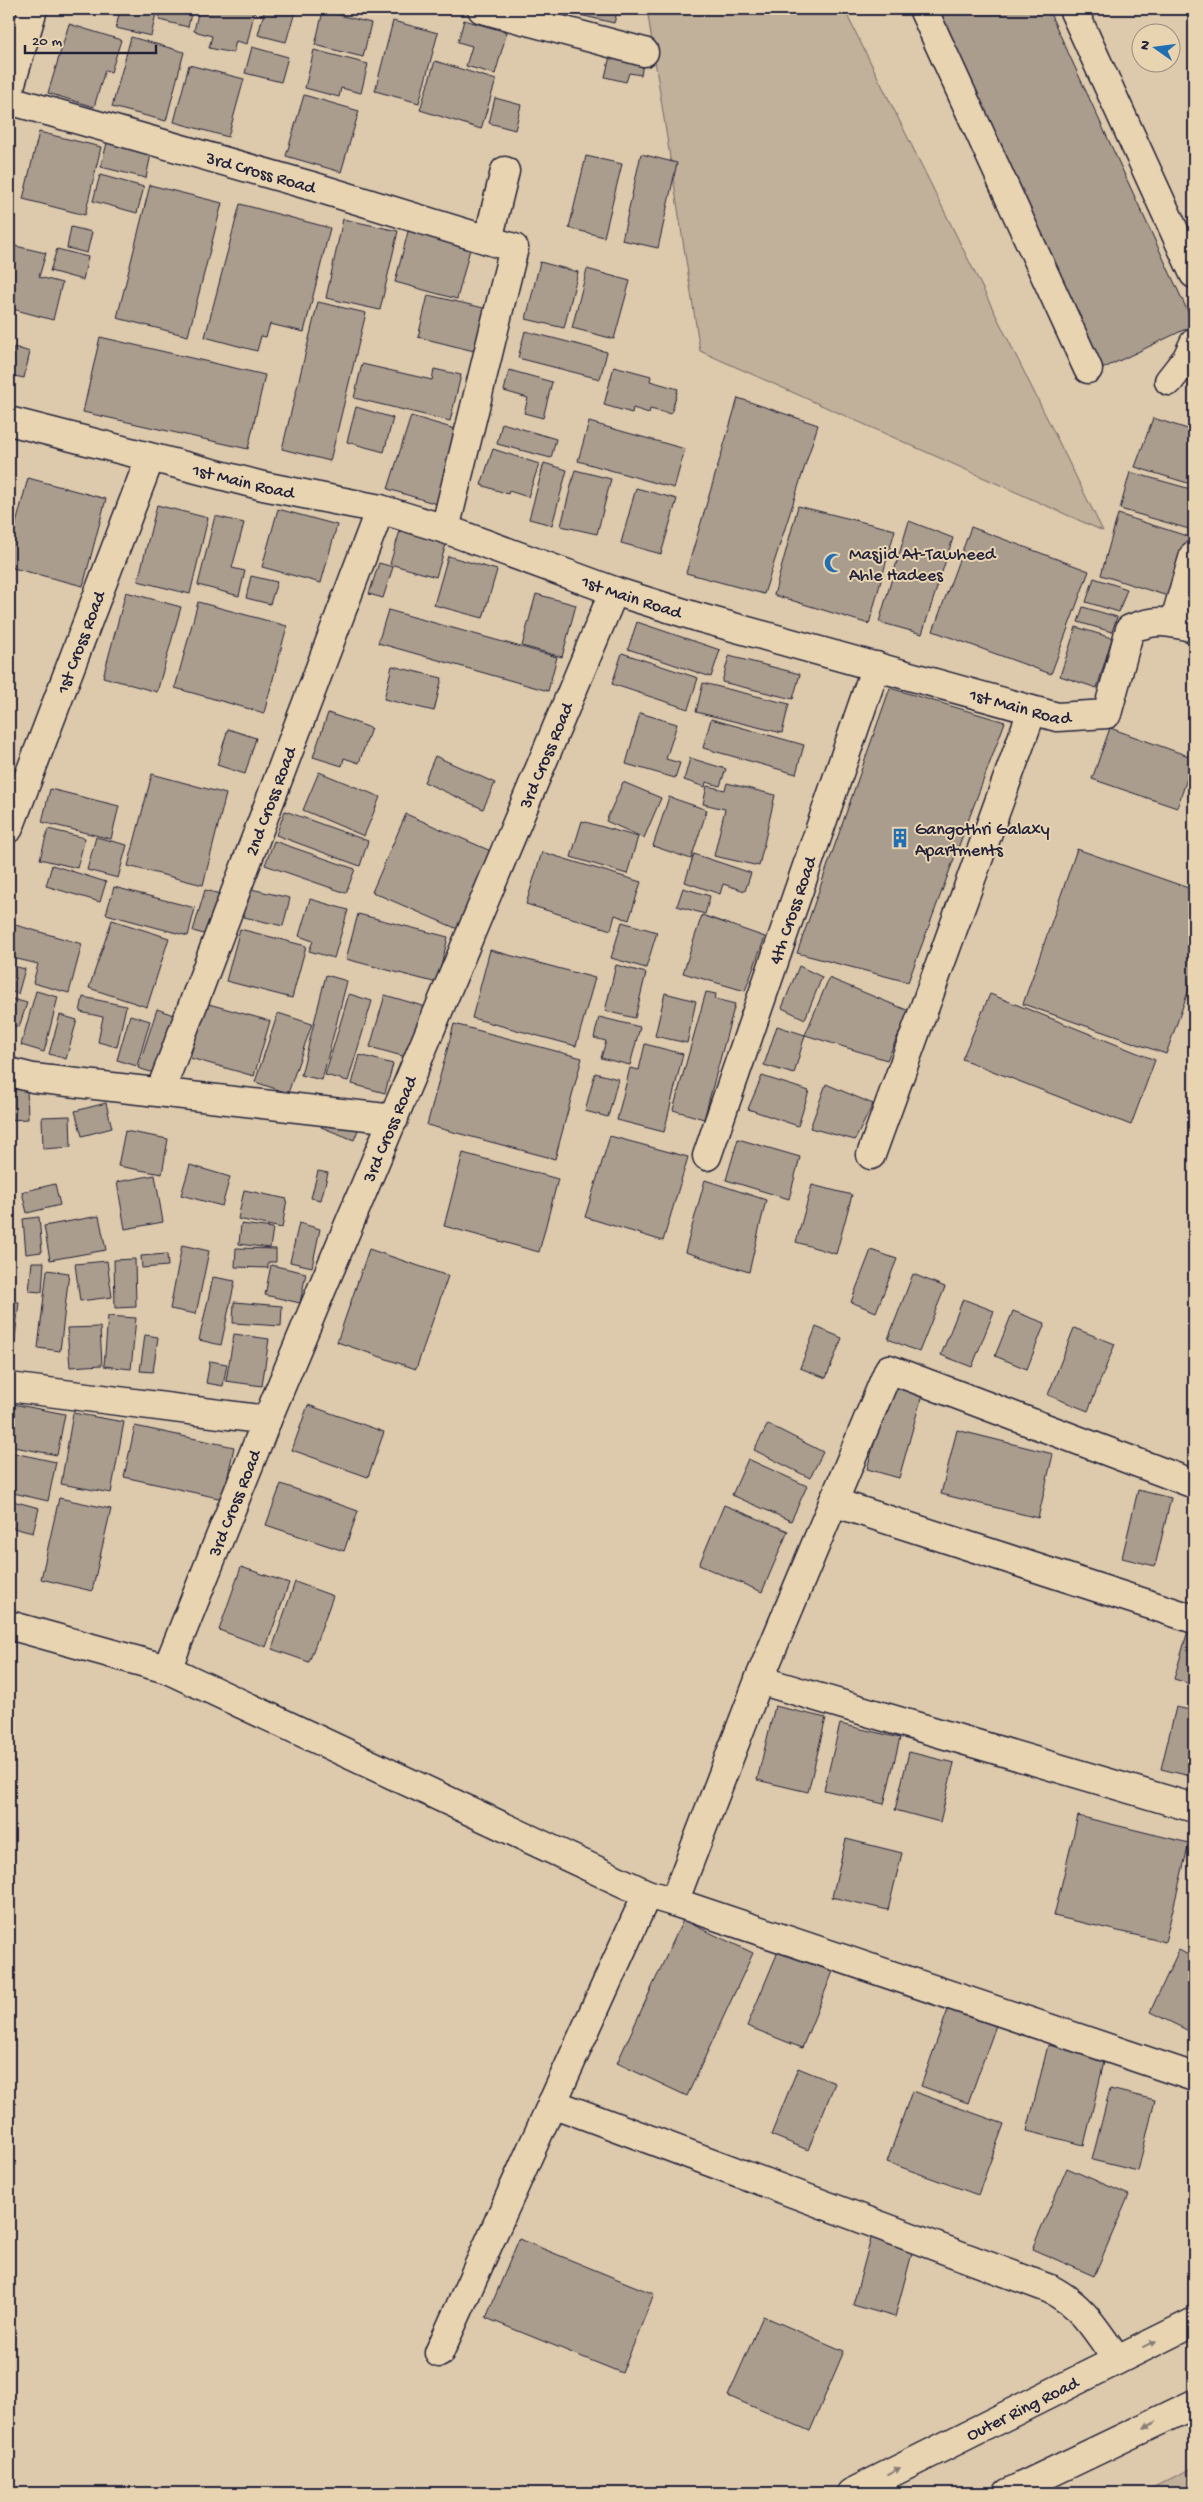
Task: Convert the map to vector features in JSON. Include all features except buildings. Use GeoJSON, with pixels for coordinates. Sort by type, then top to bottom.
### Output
{"type":"FeatureCollection","features":[{"type":"Feature","properties":{"kind":"main road"},"geometry":{"type":"LineString","coordinates":[[9,90],[33,9]]}},
{"type":"Feature","properties":{"kind":"main road"},"geometry":{"type":"LineString","coordinates":[[482,9],[644,52]]}},
{"type":"Feature","properties":{"kind":"main road"},"geometry":{"type":"LineString","coordinates":[[923,9],[1088,369]]}},
{"type":"Feature","properties":{"kind":"main road"},"geometry":{"type":"LineString","coordinates":[[1073,9],[1194,274]]}},
{"type":"Feature","properties":{"kind":"main road","name":"3rd Cross Road"},"geometry":{"type":"LineString","coordinates":[[9,100],[315,187],[514,248],[445,529]]}},
{"type":"Feature","properties":{"kind":"main road"},"geometry":{"type":"LineString","coordinates":[[488,240],[505,171]]}},
{"type":"Feature","properties":{"kind":"main road"},"geometry":{"type":"LineString","coordinates":[[1169,381],[1187,358],[1194,343]]}},
{"type":"Feature","properties":{"kind":"main road","name":"1st Main Road"},"geometry":{"type":"LineString","coordinates":[[9,421],[262,486],[380,509],[445,529],[614,591],[697,618],[1057,717],[1107,714],[1130,629],[1150,621],[1184,625]]}},
{"type":"Feature","properties":{"kind":"main road","name":"1st Cross Road"},"geometry":{"type":"LineString","coordinates":[[9,828],[150,458]]}},
{"type":"Feature","properties":{"kind":"main road","name":"2nd Cross Road"},"geometry":{"type":"LineString","coordinates":[[160,1092],[380,509]]}},
{"type":"Feature","properties":{"kind":"main road"},"geometry":{"type":"LineString","coordinates":[[1184,625],[1194,556]]}},
{"type":"Feature","properties":{"kind":"main road","name":"3rd Cross Road"},"geometry":{"type":"LineString","coordinates":[[166,1668],[267,1420],[614,591]]}},
{"type":"Feature","properties":{"kind":"main road","name":"4th Cross Road"},"geometry":{"type":"LineString","coordinates":[[707,1156],[876,666]]}},
{"type":"Feature","properties":{"kind":"main road"},"geometry":{"type":"LineString","coordinates":[[871,1155],[1032,710]]}},
{"type":"Feature","properties":{"kind":"main road"},"geometry":{"type":"LineString","coordinates":[[9,1072],[33,1078],[394,1119]]}},
{"type":"Feature","properties":{"kind":"main road"},"geometry":{"type":"LineString","coordinates":[[674,1902],[759,1680],[889,1369],[1194,1484]]}},
{"type":"Feature","properties":{"kind":"main road"},"geometry":{"type":"LineString","coordinates":[[9,1387],[267,1420]]}},
{"type":"Feature","properties":{"kind":"main road"},"geometry":{"type":"LineString","coordinates":[[833,1502],[1194,1619]]}},
{"type":"Feature","properties":{"kind":"main road"},"geometry":{"type":"LineString","coordinates":[[9,1625],[166,1668],[647,1894],[1194,2077]]}},
{"type":"Feature","properties":{"kind":"main road"},"geometry":{"type":"LineString","coordinates":[[759,1680],[1194,1808]]}},
{"type":"Feature","properties":{"kind":"main road"},"geometry":{"type":"LineString","coordinates":[[439,2353],[647,1894]]}},
{"type":"Feature","properties":{"kind":"main road"},"geometry":{"type":"LineString","coordinates":[[552,2104],[1050,2289],[1065,2297],[1083,2312],[1117,2360]]}},
{"type":"Feature","properties":{"kind":"main road","name":"Outer Ring Road"},"geometry":{"type":"LineString","coordinates":[[851,2493],[1194,2322]]}},
{"type":"Feature","properties":{"kind":"main road"},"geometry":{"type":"LineString","coordinates":[[1008,2493],[1194,2404]]}},
{"type":"Feature","properties":{"kind":"shaded area"},"geometry":{"type":"Polygon","coordinates":[[[647,9],[844,9],[1103,531],[700,351],[647,9]]]}},
{"type":"Feature","properties":{"kind":"shaded area"},"geometry":{"type":"Polygon","coordinates":[[[1194,2467],[1194,2493],[1142,2493],[1194,2467]]]}},
{"type":"Feature","properties":{"kind":"place","name":"Masjid At-Tawheed Ahle Hadees"},"geometry":{"type":"Point","coordinates":[834,563]}},
{"type":"Feature","properties":{"kind":"place","name":"Gangothri Galaxy Apartments"},"geometry":{"type":"Point","coordinates":[900,838]}}]}
